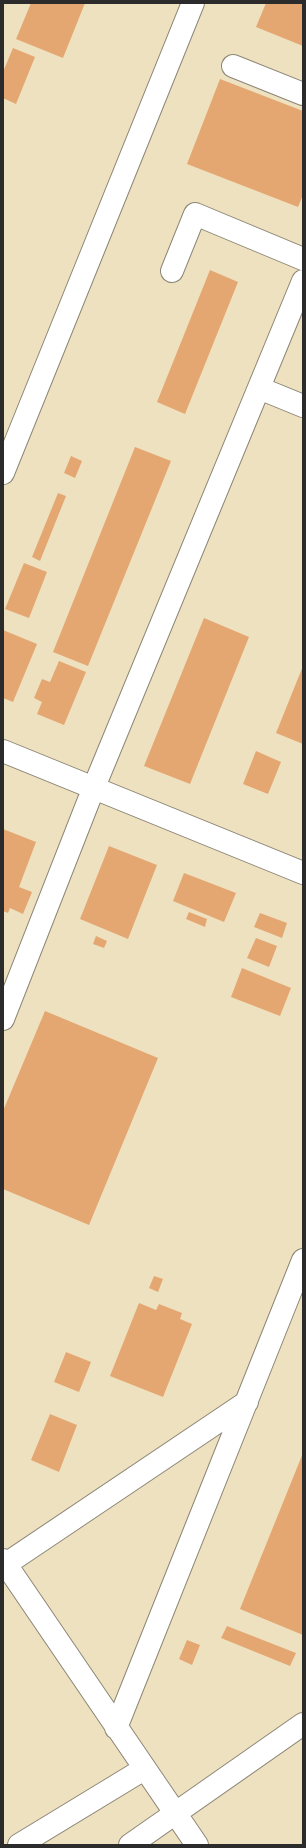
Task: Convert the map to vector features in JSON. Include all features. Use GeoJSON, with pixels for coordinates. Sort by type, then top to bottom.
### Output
{"type":"FeatureCollection","features":[{"type":"Feature","properties":{"kind":"street"},"geometry":{"type":"LineString","coordinates":[[3,473],[193,3]]}},
{"type":"Feature","properties":{"kind":"street"},"geometry":{"type":"LineString","coordinates":[[233,66],[303,94]]}},
{"type":"Feature","properties":{"kind":"street"},"geometry":{"type":"LineString","coordinates":[[172,271],[195,214],[303,259]]}},
{"type":"Feature","properties":{"kind":"street"},"geometry":{"type":"LineString","coordinates":[[3,1019],[94,787],[303,281]]}},
{"type":"Feature","properties":{"kind":"street"},"geometry":{"type":"LineString","coordinates":[[259,388],[303,406]]}},
{"type":"Feature","properties":{"kind":"street"},"geometry":{"type":"LineString","coordinates":[[3,751],[303,873]]}},
{"type":"Feature","properties":{"kind":"street"},"geometry":{"type":"LineString","coordinates":[[116,1728],[303,1260]]}},
{"type":"Feature","properties":{"kind":"street"},"geometry":{"type":"LineString","coordinates":[[197,1845],[4,1562],[246,1402]]}},
{"type":"Feature","properties":{"kind":"street"},"geometry":{"type":"LineString","coordinates":[[130,1845],[176,1815],[303,1724]]}},
{"type":"Feature","properties":{"kind":"street"},"geometry":{"type":"LineString","coordinates":[[19,1845],[144,1769]]}},
{"type":"Feature","properties":{"kind":"building"},"geometry":{"type":"Polygon","coordinates":[[[31,3],[85,3],[63,58],[16,39],[31,3]]]}},
{"type":"Feature","properties":{"kind":"building"},"geometry":{"type":"Polygon","coordinates":[[[266,3],[303,3],[303,46],[256,27],[266,3]]]}},
{"type":"Feature","properties":{"kind":"building"},"geometry":{"type":"Polygon","coordinates":[[[13,48],[35,57],[16,104],[3,98],[3,72],[13,48]]]}},
{"type":"Feature","properties":{"kind":"building"},"geometry":{"type":"Polygon","coordinates":[[[220,79],[303,111],[303,195],[298,207],[187,164],[220,79]]]}},
{"type":"Feature","properties":{"kind":"building"},"geometry":{"type":"Polygon","coordinates":[[[210,270],[238,282],[185,414],[157,402],[210,270]]]}},
{"type":"Feature","properties":{"kind":"building"},"geometry":{"type":"Polygon","coordinates":[[[135,447],[171,461],[88,666],[53,652],[135,447]]]}},
{"type":"Feature","properties":{"kind":"building"},"geometry":{"type":"Polygon","coordinates":[[[71,456],[82,461],[75,478],[64,473],[71,456]]]}},
{"type":"Feature","properties":{"kind":"building"},"geometry":{"type":"Polygon","coordinates":[[[58,493],[66,496],[40,561],[32,557],[58,493]]]}},
{"type":"Feature","properties":{"kind":"building"},"geometry":{"type":"Polygon","coordinates":[[[24,563],[47,572],[29,618],[5,609],[24,563]]]}},
{"type":"Feature","properties":{"kind":"building"},"geometry":{"type":"Polygon","coordinates":[[[204,618],[249,637],[190,784],[144,766],[204,618]]]}},
{"type":"Feature","properties":{"kind":"building"},"geometry":{"type":"Polygon","coordinates":[[[3,630],[37,644],[13,702],[3,698],[3,630]]]}},
{"type":"Feature","properties":{"kind":"building"},"geometry":{"type":"Polygon","coordinates":[[[59,661],[86,672],[64,725],[37,714],[42,702],[34,698],[42,679],[50,682],[59,661]]]}},
{"type":"Feature","properties":{"kind":"building"},"geometry":{"type":"Polygon","coordinates":[[[303,666],[303,744],[276,733],[303,666]]]}},
{"type":"Feature","properties":{"kind":"building"},"geometry":{"type":"Polygon","coordinates":[[[256,751],[281,762],[268,794],[243,784],[256,751]]]}},
{"type":"Feature","properties":{"kind":"building"},"geometry":{"type":"Polygon","coordinates":[[[3,829],[36,842],[19,887],[32,892],[23,914],[10,908],[8,913],[3,911],[3,829]]]}},
{"type":"Feature","properties":{"kind":"building"},"geometry":{"type":"Polygon","coordinates":[[[109,846],[157,865],[128,939],[80,919],[109,846]]]}},
{"type":"Feature","properties":{"kind":"building"},"geometry":{"type":"Polygon","coordinates":[[[184,873],[236,893],[224,922],[173,901],[184,873]]]}},
{"type":"Feature","properties":{"kind":"building"},"geometry":{"type":"Polygon","coordinates":[[[189,912],[207,919],[205,927],[186,919],[189,912]]]}},
{"type":"Feature","properties":{"kind":"building"},"geometry":{"type":"Polygon","coordinates":[[[260,913],[287,923],[282,938],[254,927],[260,913]]]}},
{"type":"Feature","properties":{"kind":"building"},"geometry":{"type":"Polygon","coordinates":[[[96,936],[107,941],[104,948],[93,944],[96,936]]]}},
{"type":"Feature","properties":{"kind":"building"},"geometry":{"type":"Polygon","coordinates":[[[256,938],[277,946],[269,967],[247,958],[256,938]]]}},
{"type":"Feature","properties":{"kind":"building"},"geometry":{"type":"Polygon","coordinates":[[[242,968],[291,988],[280,1016],[231,997],[242,968]]]}},
{"type":"Feature","properties":{"kind":"building"},"geometry":{"type":"Polygon","coordinates":[[[45,1011],[158,1058],[89,1225],[3,1189],[3,1111],[45,1011]]]}},
{"type":"Feature","properties":{"kind":"building"},"geometry":{"type":"Polygon","coordinates":[[[154,1276],[163,1279],[158,1292],[149,1288],[154,1276]]]}},
{"type":"Feature","properties":{"kind":"building"},"geometry":{"type":"Polygon","coordinates":[[[139,1303],[156,1310],[159,1304],[182,1313],[180,1319],[192,1324],[163,1397],[110,1376],[139,1303]]]}},
{"type":"Feature","properties":{"kind":"building"},"geometry":{"type":"Polygon","coordinates":[[[66,1352],[91,1362],[79,1392],[54,1382],[66,1352]]]}},
{"type":"Feature","properties":{"kind":"building"},"geometry":{"type":"Polygon","coordinates":[[[50,1414],[77,1425],[59,1472],[31,1460],[50,1414]]]}},
{"type":"Feature","properties":{"kind":"building"},"geometry":{"type":"Polygon","coordinates":[[[303,1453],[303,1635],[240,1609],[303,1453]]]}},
{"type":"Feature","properties":{"kind":"building"},"geometry":{"type":"Polygon","coordinates":[[[227,1626],[296,1653],[290,1666],[221,1638],[227,1626]]]}},
{"type":"Feature","properties":{"kind":"building"},"geometry":{"type":"Polygon","coordinates":[[[187,1640],[200,1645],[192,1665],[179,1659],[187,1640]]]}}]}
